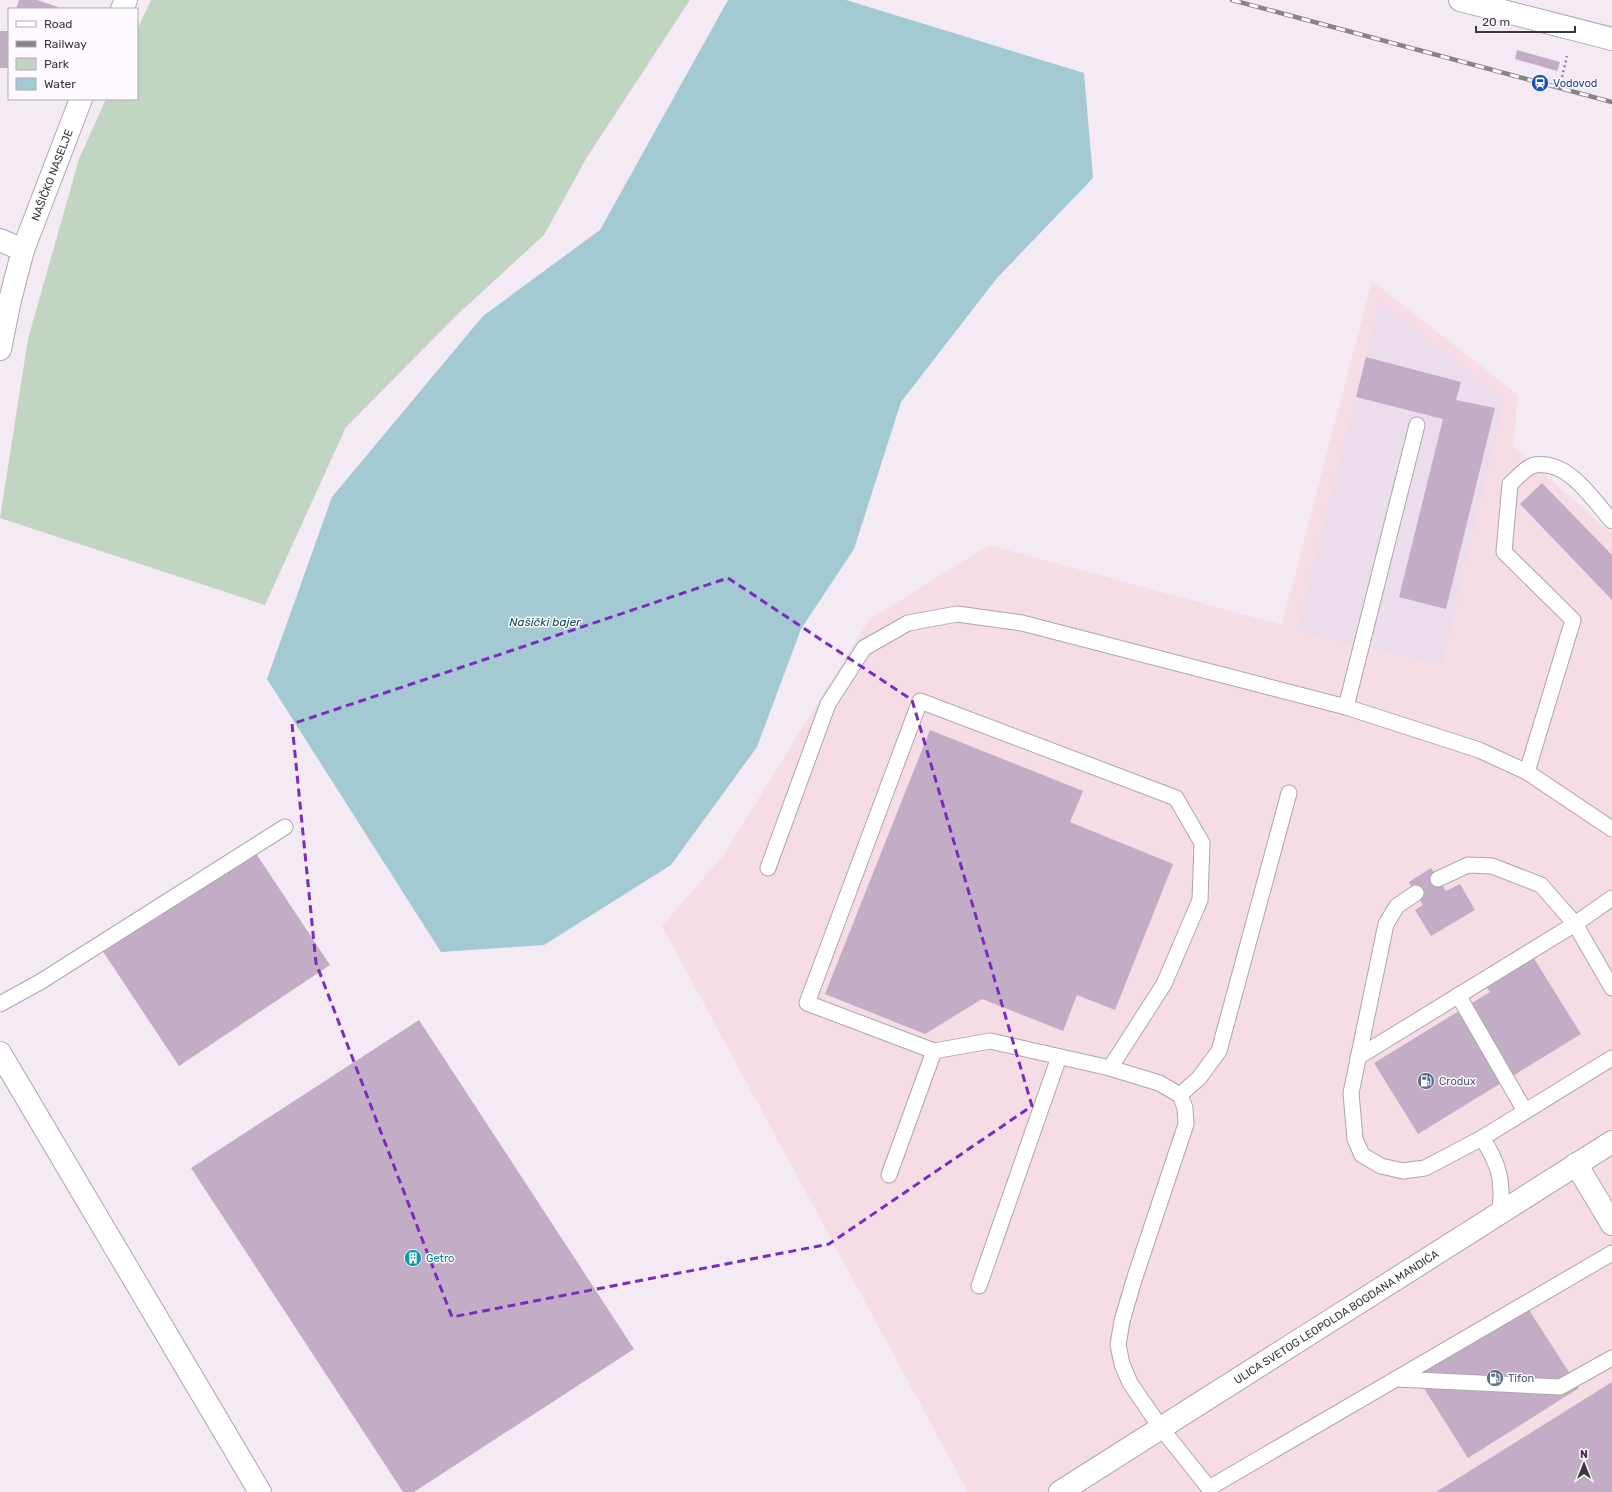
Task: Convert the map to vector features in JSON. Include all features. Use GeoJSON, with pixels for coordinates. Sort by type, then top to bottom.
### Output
{"type":"FeatureCollection","features":[{"type":"Feature","properties":{"kind":"street"},"geometry":{"type":"LineString","coordinates":[[1460,0],[1518,7],[1612,39]]}},
{"type":"Feature","properties":{"kind":"street","name":"NAŠIČKO NASELJE"},"geometry":{"type":"LineString","coordinates":[[0,349],[10,300],[23,250],[81,100]]}},
{"type":"Feature","properties":{"kind":"street"},"geometry":{"type":"LineString","coordinates":[[0,240],[23,250]]}},
{"type":"Feature","properties":{"kind":"street"},"geometry":{"type":"LineString","coordinates":[[0,1053],[260,1492]]}},
{"type":"Feature","properties":{"kind":"street","name":"ULICA SVETOG LEOPOLDA BOGDANA MANDIĆA"},"geometry":{"type":"LineString","coordinates":[[1060,1492],[1499,1212],[1612,1142]]}},
{"type":"Feature","properties":{"kind":"street"},"geometry":{"type":"LineString","coordinates":[[1576,1164],[1612,1224]]}},
{"type":"Feature","properties":{"kind":"lane"},"geometry":{"type":"LineString","coordinates":[[1346,707],[1417,424]]}},
{"type":"Feature","properties":{"kind":"lane"},"geometry":{"type":"LineString","coordinates":[[1527,772],[1573,620],[1504,552],[1510,484],[1533,465],[1554,466],[1571,475],[1612,521]]}},
{"type":"Feature","properties":{"kind":"lane"},"geometry":{"type":"LineString","coordinates":[[768,868],[828,704],[864,648],[908,623],[957,614],[1022,623],[1346,707],[1479,750],[1527,772],[1612,829]]}},
{"type":"Feature","properties":{"kind":"lane"},"geometry":{"type":"LineString","coordinates":[[1110,1068],[1164,984],[1200,900],[1202,843],[1176,798],[920,702],[807,1003],[934,1051],[990,1041],[1110,1068],[1159,1083],[1180,1094],[1185,1108],[1186,1124],[1134,1280],[1122,1321],[1118,1345],[1122,1364],[1130,1383],[1161,1428],[1209,1488],[1612,1253]]}},
{"type":"Feature","properties":{"kind":"lane"},"geometry":{"type":"LineString","coordinates":[[1180,1094],[1199,1078],[1219,1051],[1289,793]]}},
{"type":"Feature","properties":{"kind":"lane"},"geometry":{"type":"LineString","coordinates":[[0,1004],[40,982],[285,827]]}},
{"type":"Feature","properties":{"kind":"lane"},"geometry":{"type":"LineString","coordinates":[[1438,879],[1468,865],[1492,866],[1541,885],[1575,924],[1612,988]]}},
{"type":"Feature","properties":{"kind":"lane"},"geometry":{"type":"LineString","coordinates":[[1416,893],[1397,906],[1386,924],[1358,1057],[1351,1093],[1354,1139],[1362,1155],[1381,1166],[1403,1171],[1425,1168],[1482,1138],[1612,1058]]}},
{"type":"Feature","properties":{"kind":"lane"},"geometry":{"type":"LineString","coordinates":[[1358,1057],[1575,924],[1612,898]]}},
{"type":"Feature","properties":{"kind":"lane"},"geometry":{"type":"LineString","coordinates":[[1458,995],[1525,1111]]}},
{"type":"Feature","properties":{"kind":"lane"},"geometry":{"type":"LineString","coordinates":[[889,1175],[934,1051]]}},
{"type":"Feature","properties":{"kind":"lane"},"geometry":{"type":"LineString","coordinates":[[979,1286],[1059,1057]]}},
{"type":"Feature","properties":{"kind":"lane"},"geometry":{"type":"LineString","coordinates":[[1482,1138],[1496,1161],[1501,1187],[1499,1212]]}},
{"type":"Feature","properties":{"kind":"lane"},"geometry":{"type":"LineString","coordinates":[[1396,1379],[1560,1387],[1612,1358]]}},
{"type":"Feature","properties":{"kind":"highlighted area"},"geometry":{"type":"Polygon","coordinates":[[[728,578],[912,700],[1032,1106],[829,1244],[452,1317],[316,963],[292,724],[728,578]]]}},
{"type":"Feature","properties":{"kind":"shaded area"},"geometry":{"type":"Polygon","coordinates":[[[1372,281],[1518,395],[1513,446],[1612,534],[1612,1492],[968,1492],[662,926],[723,856],[869,620],[989,545],[1282,625],[1372,281]]]}},
{"type":"Feature","properties":{"kind":"shaded area"},"geometry":{"type":"Polygon","coordinates":[[[1380,301],[1504,400],[1442,665],[1297,631],[1380,301]]]}},
{"type":"Feature","properties":{"kind":"green space"},"geometry":{"type":"Polygon","coordinates":[[[151,0],[690,0],[587,157],[544,235],[459,313],[346,427],[265,605],[0,518],[28,339],[79,159],[106,100],[138,100],[138,28],[151,0]]]}},
{"type":"Feature","properties":{"kind":"water","name":"Našički bajer"},"geometry":{"type":"Polygon","coordinates":[[[728,0],[846,0],[1084,73],[1093,178],[997,278],[901,402],[854,549],[801,629],[757,747],[671,865],[544,945],[441,952],[267,679],[332,497],[483,316],[600,230],[728,0]]]}},
{"type":"Feature","properties":{"kind":"building"},"geometry":{"type":"Polygon","coordinates":[[[19,0],[37,0],[58,7],[58,8],[16,8],[19,0]]]}},
{"type":"Feature","properties":{"kind":"building"},"geometry":{"type":"Polygon","coordinates":[[[0,31],[8,31],[8,68],[0,68],[0,31]]]}},
{"type":"Feature","properties":{"kind":"building"},"geometry":{"type":"Polygon","coordinates":[[[1517,50],[1560,62],[1557,71],[1515,59],[1517,50]]]}},
{"type":"Feature","properties":{"kind":"building"},"geometry":{"type":"Polygon","coordinates":[[[1366,357],[1461,382],[1456,400],[1495,408],[1446,609],[1399,597],[1443,419],[1356,397],[1366,357]]]}},
{"type":"Feature","properties":{"kind":"building"},"geometry":{"type":"Polygon","coordinates":[[[1542,483],[1612,555],[1612,600],[1520,504],[1542,483]]]}},
{"type":"Feature","properties":{"kind":"building"},"geometry":{"type":"Polygon","coordinates":[[[930,730],[1083,791],[1070,822],[1173,864],[1115,1010],[1077,995],[1063,1031],[982,999],[925,1034],[825,994],[930,730]]]}},
{"type":"Feature","properties":{"kind":"building"},"geometry":{"type":"Polygon","coordinates":[[[253,849],[330,965],[179,1066],[102,950],[253,849]]]}},
{"type":"Feature","properties":{"kind":"building"},"geometry":{"type":"Polygon","coordinates":[[[1431,868],[1446,891],[1460,884],[1475,910],[1431,936],[1415,910],[1423,905],[1409,882],[1431,868]]]}},
{"type":"Feature","properties":{"kind":"building"},"geometry":{"type":"Polygon","coordinates":[[[1533,957],[1581,1034],[1418,1134],[1374,1063],[1490,992],[1486,986],[1533,957]]]}},
{"type":"Feature","properties":{"kind":"building","name":"Getro"},"geometry":{"type":"Polygon","coordinates":[[[419,1020],[634,1349],[414,1492],[403,1492],[191,1168],[419,1020]]]}},
{"type":"Feature","properties":{"kind":"building","name":"Tifon"},"geometry":{"type":"Polygon","coordinates":[[[1522,1299],[1579,1388],[1468,1458],[1411,1368],[1522,1299]]]}},
{"type":"Feature","properties":{"kind":"building"},"geometry":{"type":"Polygon","coordinates":[[[1612,1382],[1612,1492],[1436,1492],[1612,1382]]]}},
{"type":"Feature","properties":{"kind":"railway"},"geometry":{"type":"LineString","coordinates":[[1232,0],[1612,102]]}},
{"type":"Feature","properties":{"kind":"place","name":"Vodovod"},"geometry":{"type":"Point","coordinates":[1540,83]}},
{"type":"Feature","properties":{"kind":"place","name":"Crodux"},"geometry":{"type":"Point","coordinates":[1426,1081]}},
{"type":"Feature","properties":{"kind":"place","name":"Getro"},"geometry":{"type":"Point","coordinates":[413,1258]}},
{"type":"Feature","properties":{"kind":"place","name":"Tifon"},"geometry":{"type":"Point","coordinates":[1495,1378]}}]}
